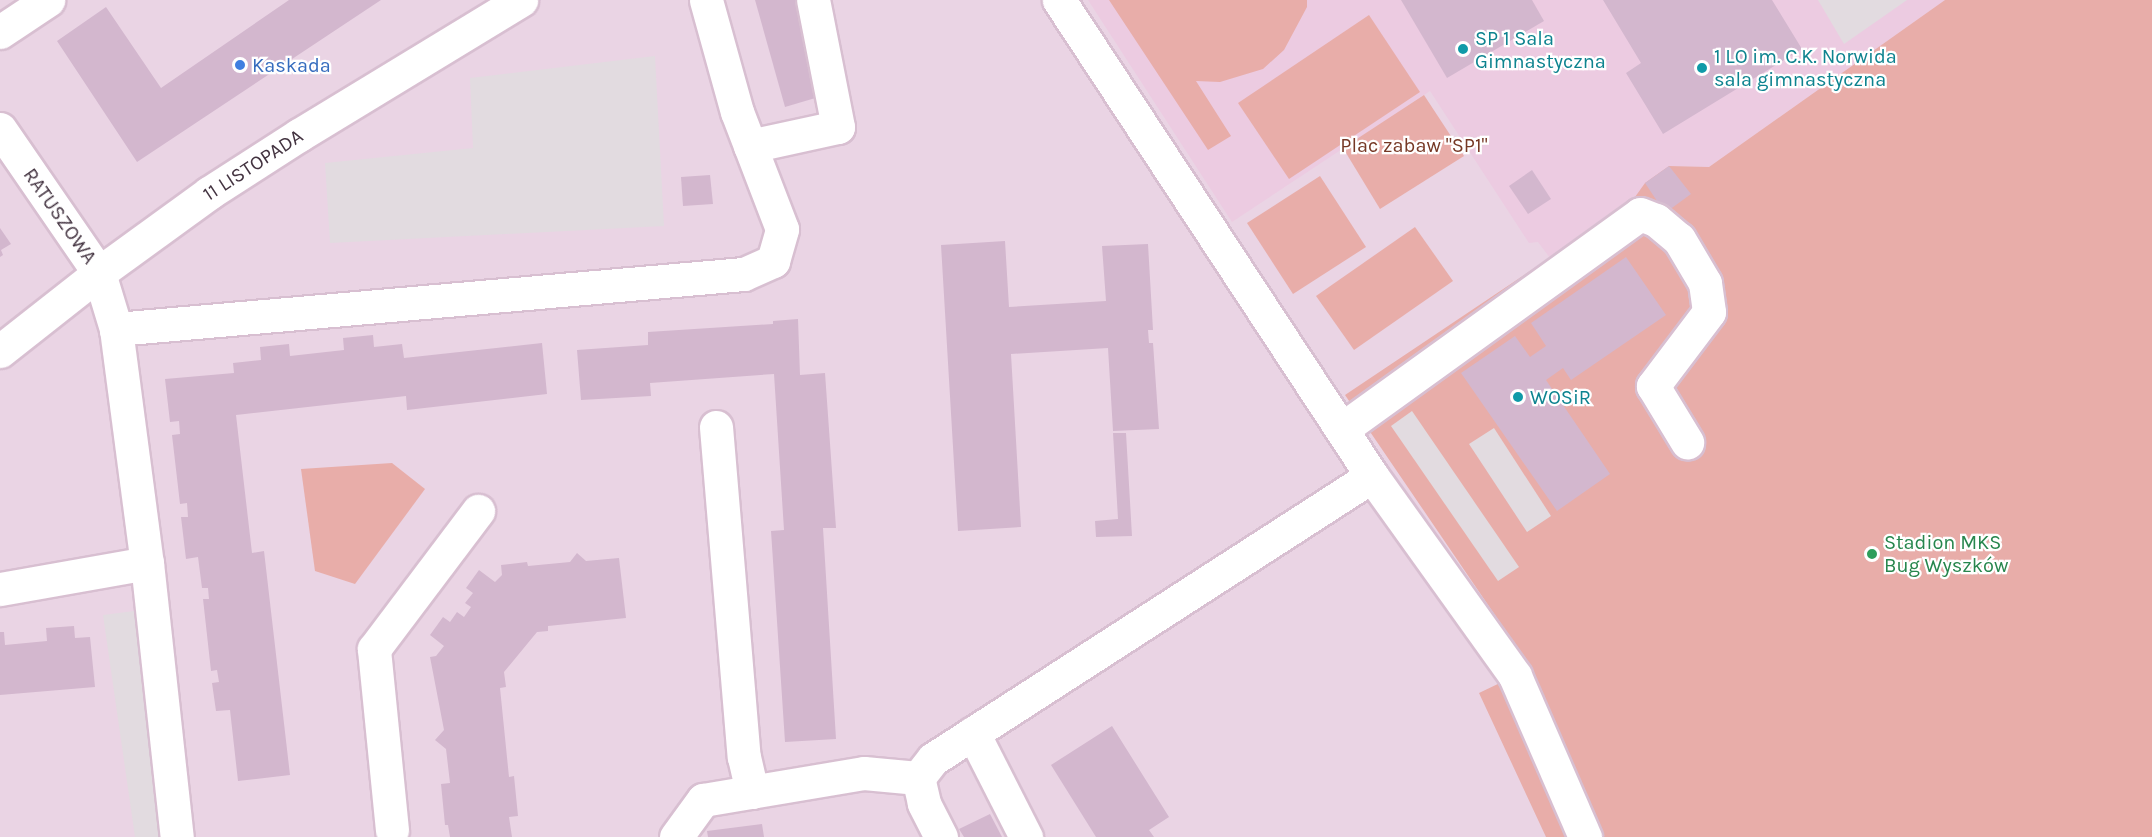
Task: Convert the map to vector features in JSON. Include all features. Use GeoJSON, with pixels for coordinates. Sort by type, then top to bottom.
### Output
{"type":"FeatureCollection","features":[{"type":"Feature","properties":{"kind":"street"},"geometry":{"type":"LineString","coordinates":[[0,32],[48,0]]}},
{"type":"Feature","properties":{"kind":"street","name":"11 LISTOPADA"},"geometry":{"type":"LineString","coordinates":[[0,351],[99,273],[209,193],[289,141],[521,0]]}},
{"type":"Feature","properties":{"kind":"street"},"geometry":{"type":"LineString","coordinates":[[116,329],[744,274],[773,261],[782,229],[737,112],[706,0]]}},
{"type":"Feature","properties":{"kind":"street"},"geometry":{"type":"LineString","coordinates":[[750,146],[838,127],[813,0]]}},
{"type":"Feature","properties":{"kind":"street"},"geometry":{"type":"LineString","coordinates":[[1059,0],[1372,476],[1515,676],[1585,837]]}},
{"type":"Feature","properties":{"kind":"street","name":"RATUSZOWA"},"geometry":{"type":"LineString","coordinates":[[0,129],[99,273],[116,329],[147,563],[177,837]]}},
{"type":"Feature","properties":{"kind":"street"},"geometry":{"type":"LineString","coordinates":[[1342,429],[1640,214],[1656,220],[1679,238],[1705,283],[1709,312],[1653,386],[1688,442]]}},
{"type":"Feature","properties":{"kind":"street"},"geometry":{"type":"LineString","coordinates":[[716,427],[744,757],[752,792]]}},
{"type":"Feature","properties":{"kind":"street"},"geometry":{"type":"LineString","coordinates":[[918,778],[933,759],[1372,476]]}},
{"type":"Feature","properties":{"kind":"street"},"geometry":{"type":"LineString","coordinates":[[384,835],[374,649],[478,511]]}},
{"type":"Feature","properties":{"kind":"street"},"geometry":{"type":"LineString","coordinates":[[0,589],[147,563]]}},
{"type":"Feature","properties":{"kind":"street"},"geometry":{"type":"LineString","coordinates":[[973,733],[1026,837]]}},
{"type":"Feature","properties":{"kind":"street"},"geometry":{"type":"LineString","coordinates":[[676,837],[703,800],[864,773],[918,778]]}},
{"type":"Feature","properties":{"kind":"street"},"geometry":{"type":"LineString","coordinates":[[918,778],[924,803],[941,837]]}},
{"type":"Feature","properties":{"kind":"shaded area"},"geometry":{"type":"Polygon","coordinates":[[[0,0],[2152,0],[2152,837],[0,837],[0,0]]]}},
{"type":"Feature","properties":{"kind":"shaded area"},"geometry":{"type":"Polygon","coordinates":[[[1088,0],[1945,0],[1709,167],[1669,166],[1630,204],[1550,258],[1538,242],[1529,243],[1430,91],[1232,222],[1088,0]]]}},
{"type":"Feature","properties":{"kind":"shaded area"},"geometry":{"type":"Polygon","coordinates":[[[1818,0],[1907,0],[1844,44],[1818,0]]]}},
{"type":"Feature","properties":{"kind":"shaded area"},"geometry":{"type":"Polygon","coordinates":[[[655,56],[664,226],[330,243],[325,163],[473,148],[470,78],[655,56]]]}},
{"type":"Feature","properties":{"kind":"shaded area"},"geometry":{"type":"Polygon","coordinates":[[[1412,411],[1519,567],[1498,581],[1391,426],[1412,411]]]}},
{"type":"Feature","properties":{"kind":"shaded area"},"geometry":{"type":"Polygon","coordinates":[[[1494,428],[1551,516],[1527,532],[1469,444],[1494,428]]]}},
{"type":"Feature","properties":{"kind":"shaded area"},"geometry":{"type":"Polygon","coordinates":[[[134,611],[166,837],[135,837],[103,615],[134,611]]]}},
{"type":"Feature","properties":{"kind":"green space"},"geometry":{"type":"Polygon","coordinates":[[[1109,0],[1307,0],[1307,7],[1284,50],[1263,69],[1220,82],[1196,81],[1231,136],[1208,150],[1109,0]]]}},
{"type":"Feature","properties":{"kind":"green space"},"geometry":{"type":"Polygon","coordinates":[[[1945,0],[2152,0],[2152,837],[1546,837],[1479,693],[1531,668],[1345,395],[1630,204],[1645,183],[1669,166],[1709,167],[1945,0]]]}},
{"type":"Feature","properties":{"kind":"green space"},"geometry":{"type":"Polygon","coordinates":[[[1369,15],[1420,92],[1289,179],[1238,103],[1369,15]]]}},
{"type":"Feature","properties":{"kind":"green space","name":"Plac zabaw \"SP1\""},"geometry":{"type":"Polygon","coordinates":[[[1424,95],[1464,156],[1380,209],[1343,148],[1424,95]]]}},
{"type":"Feature","properties":{"kind":"green space"},"geometry":{"type":"Polygon","coordinates":[[[1320,176],[1366,247],[1293,294],[1247,223],[1320,176]]]}},
{"type":"Feature","properties":{"kind":"green space"},"geometry":{"type":"Polygon","coordinates":[[[1415,227],[1453,281],[1354,350],[1316,296],[1415,227]]]}},
{"type":"Feature","properties":{"kind":"green space"},"geometry":{"type":"Polygon","coordinates":[[[392,463],[425,489],[355,584],[315,571],[301,469],[392,463]]]}},
{"type":"Feature","properties":{"kind":"building","name":"Kaskada"},"geometry":{"type":"Polygon","coordinates":[[[289,0],[381,0],[137,162],[57,41],[106,7],[161,88],[289,0]]]}},
{"type":"Feature","properties":{"kind":"building"},"geometry":{"type":"Polygon","coordinates":[[[755,0],[795,0],[822,96],[785,107],[755,0]]]}},
{"type":"Feature","properties":{"kind":"building","name":"SP 1 Sala Gimnastyczna"},"geometry":{"type":"Polygon","coordinates":[[[1401,0],[1532,0],[1544,21],[1447,78],[1401,0]]]}},
{"type":"Feature","properties":{"kind":"building","name":"1 LO im. C.K. Norwida sala gimnastyczna"},"geometry":{"type":"Polygon","coordinates":[[[1603,0],[1772,0],[1802,49],[1663,134],[1626,73],[1641,63],[1603,0]]]}},
{"type":"Feature","properties":{"kind":"building"},"geometry":{"type":"Polygon","coordinates":[[[1669,166],[1691,194],[1665,213],[1645,183],[1669,166]]]}},
{"type":"Feature","properties":{"kind":"building"},"geometry":{"type":"Polygon","coordinates":[[[1532,170],[1551,199],[1528,214],[1509,186],[1532,170]]]}},
{"type":"Feature","properties":{"kind":"building"},"geometry":{"type":"Polygon","coordinates":[[[710,175],[713,204],[683,206],[681,177],[710,175]]]}},
{"type":"Feature","properties":{"kind":"building"},"geometry":{"type":"Polygon","coordinates":[[[0,228],[11,244],[1,250],[3,255],[0,257],[0,228]]]}},
{"type":"Feature","properties":{"kind":"building"},"geometry":{"type":"Polygon","coordinates":[[[1005,241],[1009,307],[1106,301],[1102,246],[1148,244],[1153,330],[1148,330],[1149,343],[1153,343],[1159,429],[1113,431],[1108,348],[1011,354],[1021,527],[958,531],[941,245],[1005,241]]]}},
{"type":"Feature","properties":{"kind":"building","name":"WOSiR"},"geometry":{"type":"Polygon","coordinates":[[[1626,257],[1666,315],[1571,380],[1563,368],[1546,380],[1610,474],[1557,511],[1461,373],[1515,336],[1530,357],[1546,346],[1531,323],[1626,257]]]}},
{"type":"Feature","properties":{"kind":"building"},"geometry":{"type":"Polygon","coordinates":[[[798,319],[800,375],[825,373],[836,528],[823,528],[836,739],[785,742],[771,531],[784,530],[774,374],[650,383],[651,396],[581,400],[577,350],[648,345],[648,332],[773,324],[773,321],[798,319]]]}},
{"type":"Feature","properties":{"kind":"building"},"geometry":{"type":"Polygon","coordinates":[[[373,335],[374,347],[402,344],[404,358],[542,343],[547,394],[407,410],[406,396],[236,415],[252,553],[264,551],[290,775],[238,781],[230,710],[216,711],[212,683],[219,682],[217,670],[211,671],[203,599],[209,599],[208,588],[202,588],[198,557],[186,559],[181,517],[188,517],[187,503],[180,504],[172,435],[180,434],[179,421],[170,422],[165,379],[234,373],[233,363],[261,360],[260,347],[289,344],[290,356],[344,350],[343,338],[373,335]]]}},
{"type":"Feature","properties":{"kind":"building"},"geometry":{"type":"Polygon","coordinates":[[[1113,433],[1126,433],[1132,536],[1096,537],[1095,521],[1118,519],[1113,433]]]}},
{"type":"Feature","properties":{"kind":"building"},"geometry":{"type":"Polygon","coordinates":[[[577,553],[586,561],[619,558],[626,618],[548,626],[548,631],[537,632],[504,672],[506,687],[500,688],[509,777],[514,776],[518,816],[509,817],[512,837],[450,837],[448,825],[445,825],[441,784],[450,783],[446,749],[435,740],[444,730],[430,657],[436,656],[444,646],[430,635],[443,617],[450,622],[457,612],[464,617],[471,607],[465,603],[473,593],[466,588],[479,570],[495,582],[502,575],[501,565],[527,562],[528,566],[570,562],[577,553]]]}},
{"type":"Feature","properties":{"kind":"building"},"geometry":{"type":"Polygon","coordinates":[[[74,626],[75,638],[90,637],[95,687],[0,695],[0,632],[4,632],[5,645],[47,641],[46,628],[74,626]]]}},
{"type":"Feature","properties":{"kind":"building"},"geometry":{"type":"Polygon","coordinates":[[[1112,726],[1169,817],[1149,830],[1154,837],[1096,837],[1051,765],[1112,726]]]}},
{"type":"Feature","properties":{"kind":"building"},"geometry":{"type":"Polygon","coordinates":[[[990,814],[1002,837],[964,837],[959,829],[990,814]]]}},
{"type":"Feature","properties":{"kind":"building"},"geometry":{"type":"Polygon","coordinates":[[[762,824],[764,837],[708,837],[707,831],[762,824]]]}},
{"type":"Feature","properties":{"kind":"place","name":"SP 1 Sala Gimnastyczna"},"geometry":{"type":"Point","coordinates":[1463,49]}},
{"type":"Feature","properties":{"kind":"place","name":"Kaskada"},"geometry":{"type":"Point","coordinates":[240,65]}},
{"type":"Feature","properties":{"kind":"place","name":"1 LO im. C.K. Norwida sala gimnastyczna"},"geometry":{"type":"Point","coordinates":[1702,68]}},
{"type":"Feature","properties":{"kind":"place","name":"WOSiR"},"geometry":{"type":"Point","coordinates":[1518,397]}},
{"type":"Feature","properties":{"kind":"place","name":"Stadion MKS Bug Wyszków"},"geometry":{"type":"Point","coordinates":[1872,554]}}]}
